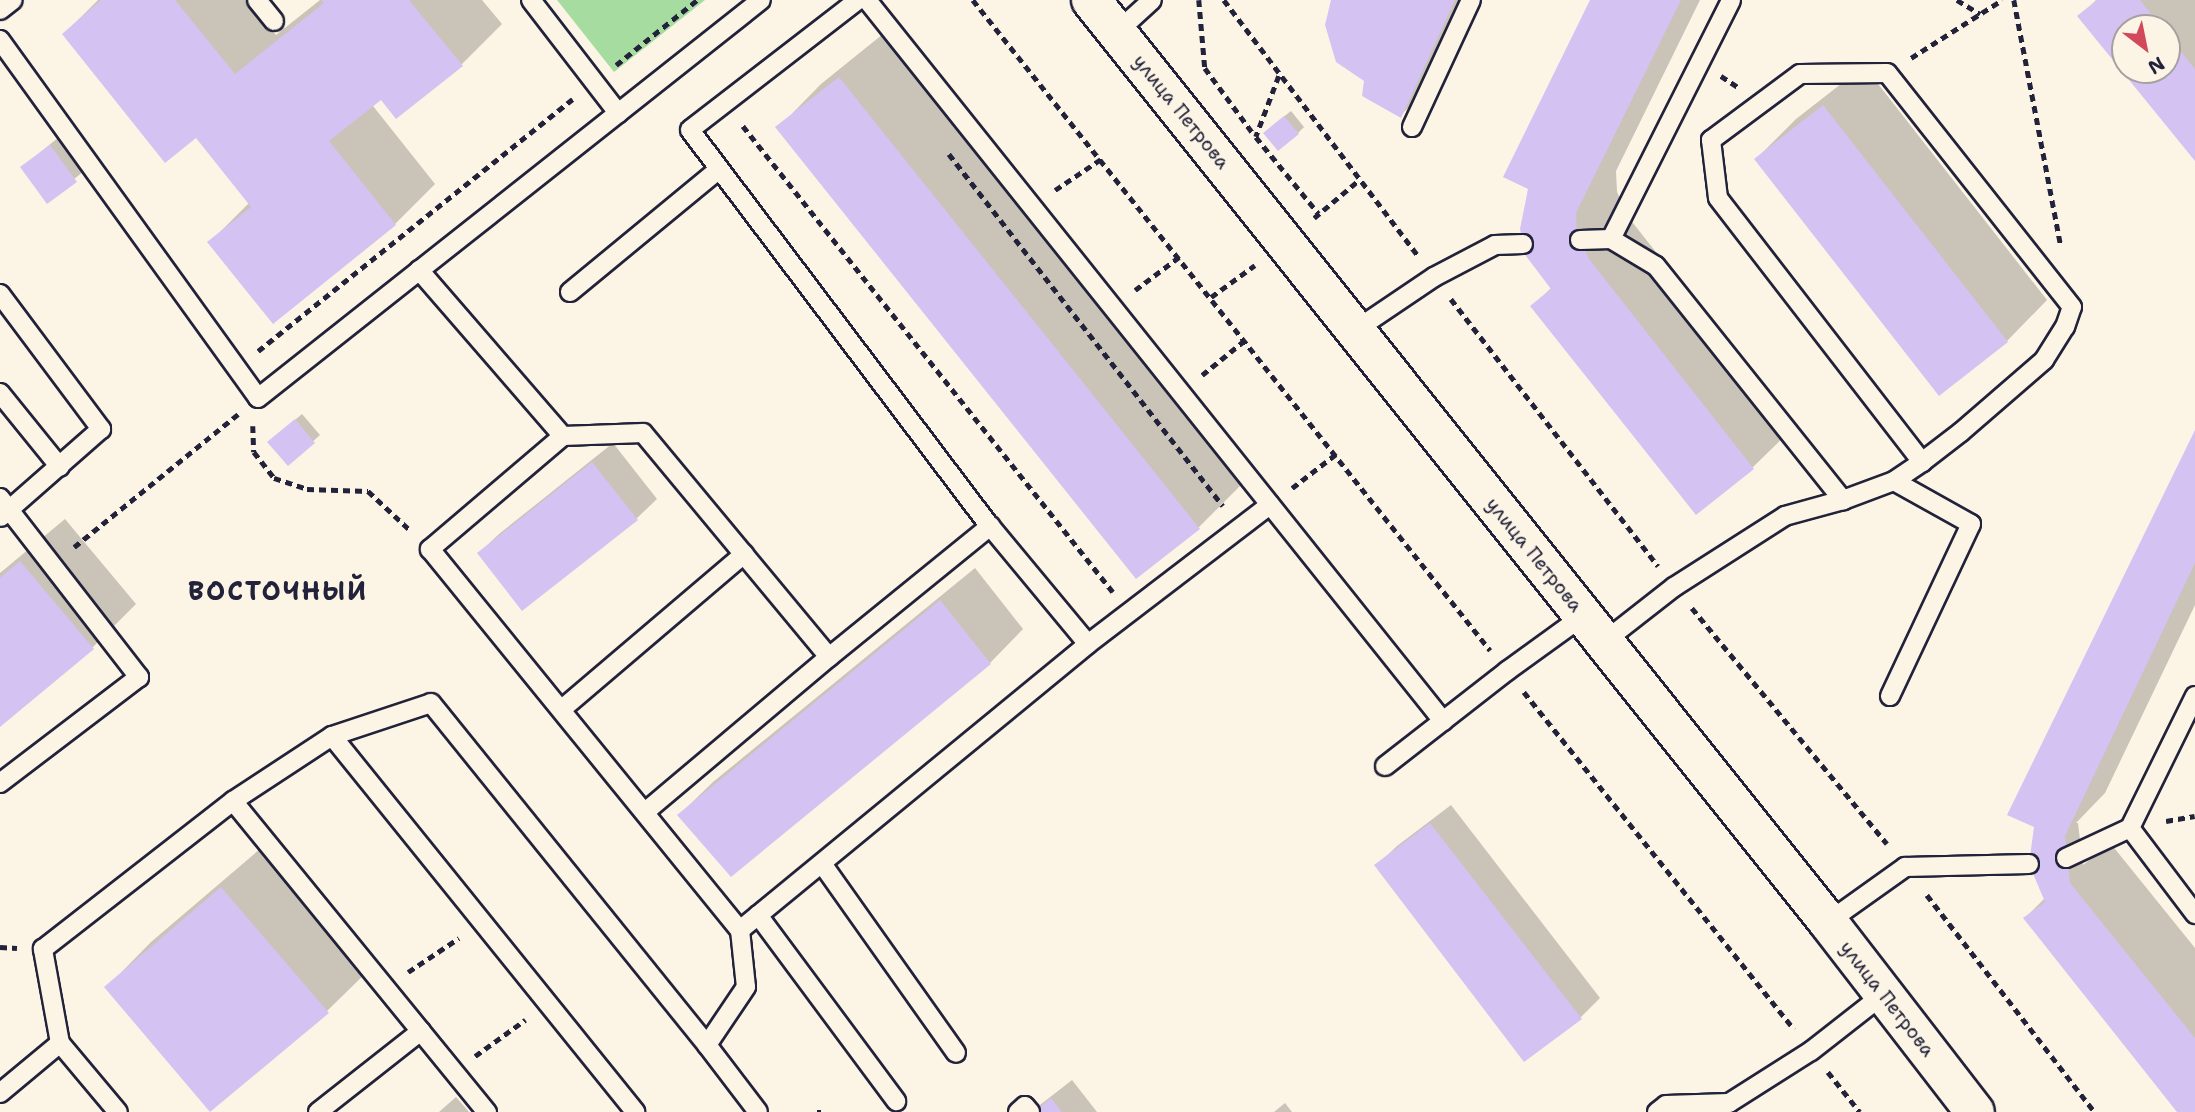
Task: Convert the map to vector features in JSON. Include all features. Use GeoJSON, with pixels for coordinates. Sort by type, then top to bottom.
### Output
{"type":"FeatureCollection","features":[{"type":"Feature","properties":{"kind":"main road","name":"улица Петрова"},"geometry":{"type":"LineString","coordinates":[[1091,0],[1828,922],[1975,1112]]}},
{"type":"Feature","properties":{"kind":"lane"},"geometry":{"type":"LineString","coordinates":[[0,10],[13,0]]}},
{"type":"Feature","properties":{"kind":"lane"},"geometry":{"type":"LineString","coordinates":[[257,0],[274,21]]}},
{"type":"Feature","properties":{"kind":"lane"},"geometry":{"type":"LineString","coordinates":[[531,0],[618,113]]}},
{"type":"Feature","properties":{"kind":"lane"},"geometry":{"type":"LineString","coordinates":[[0,40],[258,398],[761,0]]}},
{"type":"Feature","properties":{"kind":"lane"},"geometry":{"type":"LineString","coordinates":[[859,0],[690,130],[990,526],[1088,644]]}},
{"type":"Feature","properties":{"kind":"lane"},"geometry":{"type":"LineString","coordinates":[[867,0],[1443,721]]}},
{"type":"Feature","properties":{"kind":"lane"},"geometry":{"type":"LineString","coordinates":[[1117,32],[1152,0]]}},
{"type":"Feature","properties":{"kind":"lane"},"geometry":{"type":"LineString","coordinates":[[1412,127],[1471,0]]}},
{"type":"Feature","properties":{"kind":"lane"},"geometry":{"type":"LineString","coordinates":[[1611,239],[1731,0]]}},
{"type":"Feature","properties":{"kind":"lane"},"geometry":{"type":"LineString","coordinates":[[1385,766],[1507,671],[1674,587],[1785,516],[1843,500],[1894,481],[1922,462],[2044,360],[2065,327],[2072,307],[1887,73],[1800,74],[1711,140],[1718,198],[1922,462]]}},
{"type":"Feature","properties":{"kind":"lane"},"geometry":{"type":"LineString","coordinates":[[570,292],[719,169]]}},
{"type":"Feature","properties":{"kind":"lane"},"geometry":{"type":"LineString","coordinates":[[1580,240],[1611,239],[1656,266],[1843,500]]}},
{"type":"Feature","properties":{"kind":"lane"},"geometry":{"type":"LineString","coordinates":[[1354,331],[1434,276],[1495,245],[1523,244]]}},
{"type":"Feature","properties":{"kind":"lane"},"geometry":{"type":"LineString","coordinates":[[419,270],[563,436]]}},
{"type":"Feature","properties":{"kind":"lane"},"geometry":{"type":"LineString","coordinates":[[0,294],[101,429],[60,467],[3,508],[53,565],[139,677],[0,783]]}},
{"type":"Feature","properties":{"kind":"lane"},"geometry":{"type":"LineString","coordinates":[[0,393],[60,467]]}},
{"type":"Feature","properties":{"kind":"lane"},"geometry":{"type":"LineString","coordinates":[[707,1045],[746,987],[740,930],[430,549],[563,436],[643,433],[829,657]]}},
{"type":"Feature","properties":{"kind":"lane"},"geometry":{"type":"LineString","coordinates":[[1890,696],[1971,524],[1894,481]]}},
{"type":"Feature","properties":{"kind":"lane"},"geometry":{"type":"LineString","coordinates":[[740,930],[1088,644],[1270,505]]}},
{"type":"Feature","properties":{"kind":"lane"},"geometry":{"type":"LineString","coordinates":[[645,812],[990,526]]}},
{"type":"Feature","properties":{"kind":"lane"},"geometry":{"type":"LineString","coordinates":[[562,709],[744,554]]}},
{"type":"Feature","properties":{"kind":"lane"},"geometry":{"type":"LineString","coordinates":[[2066,858],[2130,828],[2195,696]]}},
{"type":"Feature","properties":{"kind":"lane"},"geometry":{"type":"LineString","coordinates":[[118,1112],[60,1043],[43,949],[233,802],[332,736],[431,703],[758,1112]]}},
{"type":"Feature","properties":{"kind":"lane"},"geometry":{"type":"LineString","coordinates":[[332,736],[635,1112]]}},
{"type":"Feature","properties":{"kind":"lane"},"geometry":{"type":"LineString","coordinates":[[233,802],[487,1112]]}},
{"type":"Feature","properties":{"kind":"lane"},"geometry":{"type":"LineString","coordinates":[[2130,828],[2195,914]]}},
{"type":"Feature","properties":{"kind":"lane"},"geometry":{"type":"LineString","coordinates":[[823,864],[956,1053]]}},
{"type":"Feature","properties":{"kind":"lane"},"geometry":{"type":"LineString","coordinates":[[1828,922],[1905,867],[2029,864]]}},
{"type":"Feature","properties":{"kind":"lane"},"geometry":{"type":"LineString","coordinates":[[758,915],[896,1101]]}},
{"type":"Feature","properties":{"kind":"lane"},"geometry":{"type":"LineString","coordinates":[[1657,1112],[1666,1105],[1729,1103],[1811,1051],[1884,995]]}},
{"type":"Feature","properties":{"kind":"lane"},"geometry":{"type":"LineString","coordinates":[[318,1112],[421,1031]]}},
{"type":"Feature","properties":{"kind":"lane"},"geometry":{"type":"LineString","coordinates":[[0,1093],[60,1043]]}},
{"type":"Feature","properties":{"kind":"lane"},"geometry":{"type":"LineString","coordinates":[[1018,1112],[1025,1106],[1030,1112]]}},
{"type":"Feature","properties":{"kind":"path"},"geometry":{"type":"LineString","coordinates":[[235,369],[697,0]]}},
{"type":"Feature","properties":{"kind":"path"},"geometry":{"type":"LineString","coordinates":[[973,0],[1860,1112]]}},
{"type":"Feature","properties":{"kind":"path"},"geometry":{"type":"LineString","coordinates":[[1199,0],[1205,68],[1319,214]]}},
{"type":"Feature","properties":{"kind":"path"},"geometry":{"type":"LineString","coordinates":[[1224,0],[1674,587],[1905,867],[2095,1112]]}},
{"type":"Feature","properties":{"kind":"path"},"geometry":{"type":"LineString","coordinates":[[1957,0],[1980,14]]}},
{"type":"Feature","properties":{"kind":"path"},"geometry":{"type":"LineString","coordinates":[[1887,73],[2002,0]]}},
{"type":"Feature","properties":{"kind":"path"},"geometry":{"type":"LineString","coordinates":[[2014,0],[2072,307]]}},
{"type":"Feature","properties":{"kind":"path"},"geometry":{"type":"LineString","coordinates":[[1699,62],[1762,102]]}},
{"type":"Feature","properties":{"kind":"path"},"geometry":{"type":"LineString","coordinates":[[1256,136],[1279,75]]}},
{"type":"Feature","properties":{"kind":"path"},"geometry":{"type":"LineString","coordinates":[[752,119],[741,128],[1120,600]]}},
{"type":"Feature","properties":{"kind":"path"},"geometry":{"type":"LineString","coordinates":[[948,152],[1230,515],[1270,505],[1336,454]]}},
{"type":"Feature","properties":{"kind":"path"},"geometry":{"type":"LineString","coordinates":[[258,398],[252,430],[254,452],[274,478],[307,489],[368,491],[430,549]]}},
{"type":"Feature","properties":{"kind":"path"},"geometry":{"type":"LineString","coordinates":[[53,565],[258,398]]}},
{"type":"Feature","properties":{"kind":"path"},"geometry":{"type":"LineString","coordinates":[[384,987],[483,922]]}},
{"type":"Feature","properties":{"kind":"path"},"geometry":{"type":"LineString","coordinates":[[453,1071],[548,1003]]}},
{"type":"Feature","properties":{"kind":"green space"},"geometry":{"type":"Polygon","coordinates":[[[557,0],[705,0],[614,72],[557,0]]]}},
{"type":"Feature","properties":{"kind":"building"},"geometry":{"type":"Polygon","coordinates":[[[101,0],[175,0],[235,74],[324,3],[321,0],[409,0],[463,66],[396,119],[381,100],[329,141],[396,225],[273,324],[207,242],[251,207],[196,138],[165,163],[62,34],[101,0]]]}},
{"type":"Feature","properties":{"kind":"building"},"geometry":{"type":"Polygon","coordinates":[[[1331,0],[1455,0],[1401,118],[1362,96],[1364,81],[1336,62],[1325,25],[1331,0]]]}},
{"type":"Feature","properties":{"kind":"building"},"geometry":{"type":"Polygon","coordinates":[[[1590,0],[1681,0],[1576,213],[1577,233],[1589,259],[1754,469],[1696,515],[1530,306],[1551,289],[1526,256],[1520,229],[1528,189],[1503,177],[1590,0]]]}},
{"type":"Feature","properties":{"kind":"building"},"geometry":{"type":"Polygon","coordinates":[[[2097,0],[2140,0],[2151,14],[2111,14],[2111,58],[2077,16],[2097,0]]]}},
{"type":"Feature","properties":{"kind":"building"},"geometry":{"type":"Polygon","coordinates":[[[2181,52],[2195,69],[2195,161],[2132,84],[2181,84],[2181,52]]]}},
{"type":"Feature","properties":{"kind":"building"},"geometry":{"type":"Polygon","coordinates":[[[839,77],[1200,529],[1136,579],[775,127],[839,77]]]}},
{"type":"Feature","properties":{"kind":"building"},"geometry":{"type":"Polygon","coordinates":[[[1823,105],[2008,342],[1939,396],[1754,159],[1823,105]]]}},
{"type":"Feature","properties":{"kind":"building"},"geometry":{"type":"Polygon","coordinates":[[[1284,116],[1299,134],[1278,151],[1263,133],[1284,116]]]}},
{"type":"Feature","properties":{"kind":"building"},"geometry":{"type":"Polygon","coordinates":[[[50,145],[77,182],[47,204],[20,167],[50,145]]]}},
{"type":"Feature","properties":{"kind":"building"},"geometry":{"type":"Polygon","coordinates":[[[295,419],[315,443],[288,466],[267,442],[295,419]]]}},
{"type":"Feature","properties":{"kind":"building"},"geometry":{"type":"Polygon","coordinates":[[[2195,430],[2195,563],[2065,836],[2070,883],[2195,1038],[2195,1112],[2177,1112],[2023,918],[2045,902],[2029,864],[2034,827],[2007,815],[2195,430]]]}},
{"type":"Feature","properties":{"kind":"building"},"geometry":{"type":"Polygon","coordinates":[[[592,462],[638,520],[522,611],[477,553],[592,462]]]}},
{"type":"Feature","properties":{"kind":"building"},"geometry":{"type":"Polygon","coordinates":[[[20,561],[94,649],[0,727],[0,578],[20,561]]]}},
{"type":"Feature","properties":{"kind":"building"},"geometry":{"type":"Polygon","coordinates":[[[940,600],[991,664],[731,877],[677,815],[940,600]]]}},
{"type":"Feature","properties":{"kind":"building"},"geometry":{"type":"Polygon","coordinates":[[[1430,823],[1582,1019],[1524,1062],[1374,865],[1430,823]]]}},
{"type":"Feature","properties":{"kind":"building"},"geometry":{"type":"Polygon","coordinates":[[[221,887],[329,1013],[210,1112],[104,987],[221,887]]]}},
{"type":"Feature","properties":{"kind":"building"},"geometry":{"type":"Polygon","coordinates":[[[1051,1098],[1062,1112],[1034,1112],[1051,1098]]]}},
{"type":"Feature","properties":{"kind":"district","name":"ВОСТОЧНЫЙ"},"geometry":{"type":"Point","coordinates":[278,591]}}]}
